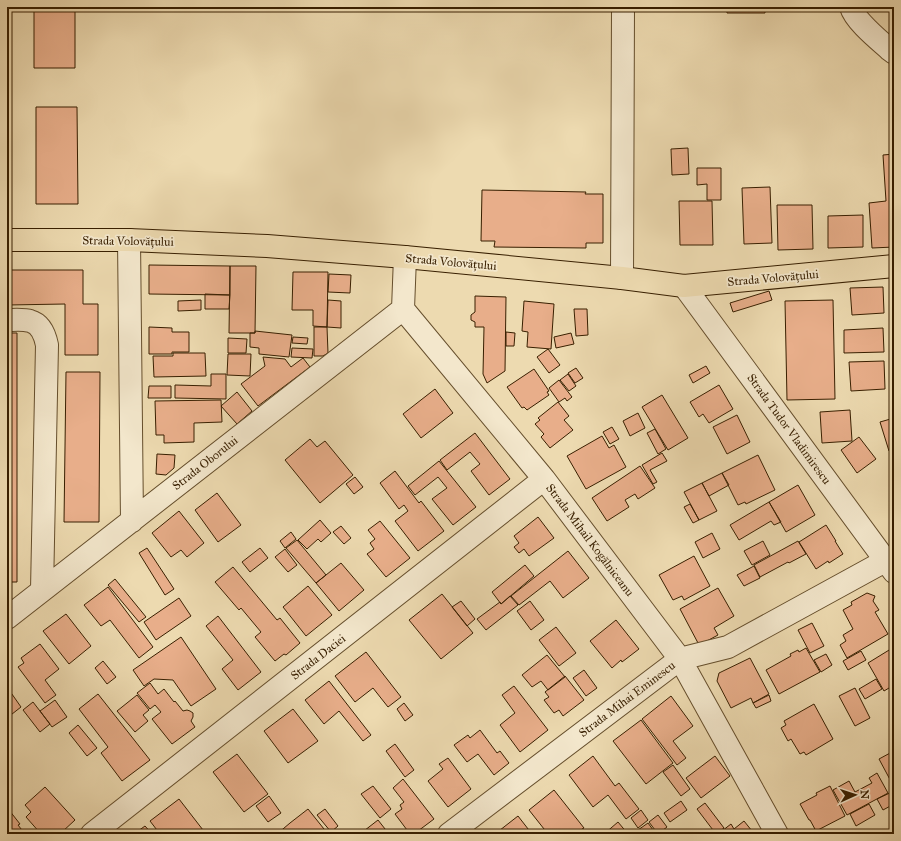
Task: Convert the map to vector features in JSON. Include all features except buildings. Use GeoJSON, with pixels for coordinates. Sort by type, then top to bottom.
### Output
{"type":"FeatureCollection","features":[{"type":"Feature","properties":{"kind":"main road","name":"Strada Volovățului"},"geometry":{"type":"LineString","coordinates":[[7,240],[129,240],[267,246],[405,257],[622,278],[684,286],[894,266]]}},
{"type":"Feature","properties":{"kind":"street"},"geometry":{"type":"LineString","coordinates":[[622,278],[623,7]]}},
{"type":"Feature","properties":{"kind":"street"},"geometry":{"type":"LineString","coordinates":[[851,7],[852,11],[865,27],[894,53]]}},
{"type":"Feature","properties":{"kind":"street"},"geometry":{"type":"LineString","coordinates":[[129,240],[132,520]]}},
{"type":"Feature","properties":{"kind":"street"},"geometry":{"type":"LineString","coordinates":[[403,310],[405,257]]}},
{"type":"Feature","properties":{"kind":"street","name":"Strada Tudor Vladimirescu"},"geometry":{"type":"LineString","coordinates":[[684,286],[890,566]]}},
{"type":"Feature","properties":{"kind":"street","name":"Strada Oborului"},"geometry":{"type":"LineString","coordinates":[[7,618],[403,310]]}},
{"type":"Feature","properties":{"kind":"street","name":"Strada Mihail Kogălniceanu"},"geometry":{"type":"LineString","coordinates":[[403,310],[544,479],[680,659],[777,834]]}},
{"type":"Feature","properties":{"kind":"street"},"geometry":{"type":"LineString","coordinates":[[7,320],[29,320],[38,326],[45,335],[47,345],[42,590]]}},
{"type":"Feature","properties":{"kind":"street","name":"Strada Daciei"},"geometry":{"type":"LineString","coordinates":[[92,834],[544,479]]}},
{"type":"Feature","properties":{"kind":"street","name":"Strada Mihai Eminescu"},"geometry":{"type":"LineString","coordinates":[[449,834],[680,659],[728,647],[890,566]]}}]}
